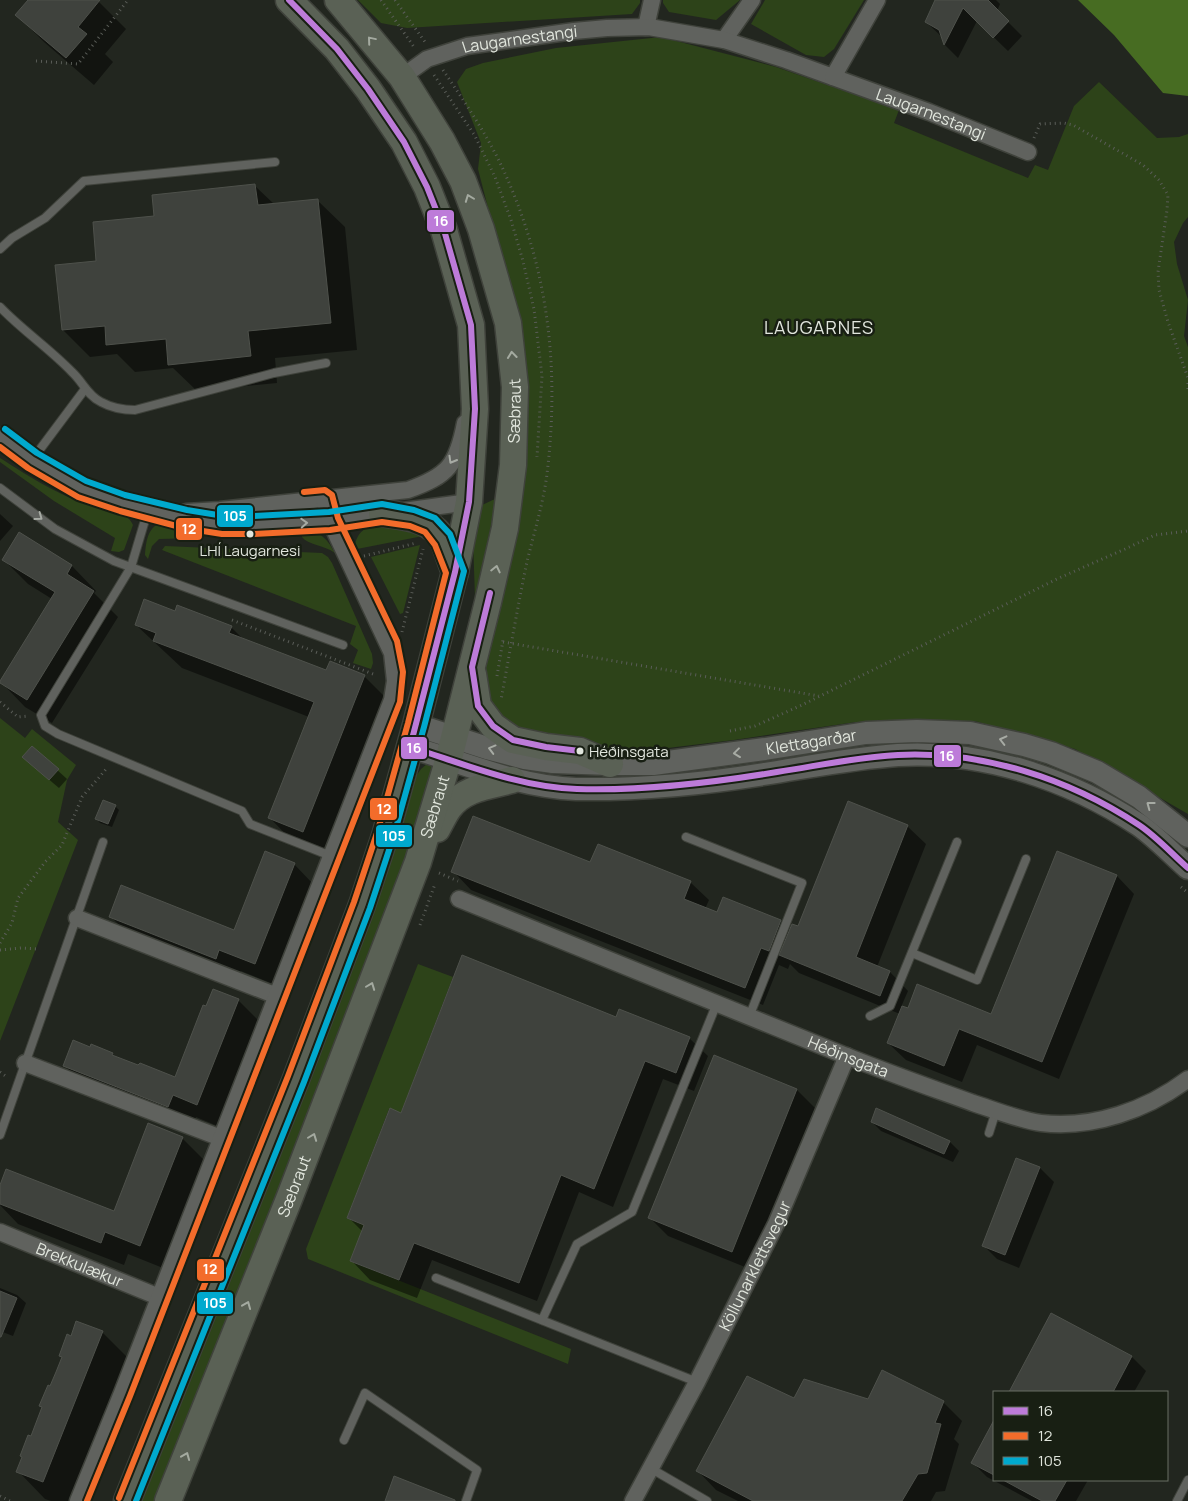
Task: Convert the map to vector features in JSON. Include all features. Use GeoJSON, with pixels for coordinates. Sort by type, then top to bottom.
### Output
{"type":"FeatureCollection","features":[{"type":"Feature","properties":{"kind":"main road"},"geometry":{"type":"LineString","coordinates":[[127,1501],[296,1079],[346,947],[386,833],[455,572],[469,502],[475,409],[471,325],[444,230],[427,187],[404,142],[368,89],[337,49],[289,0]]}},
{"type":"Feature","properties":{"kind":"main road","name":"Sæbraut"},"geometry":{"type":"LineString","coordinates":[[168,1501],[292,1190],[418,862],[433,815],[472,667],[504,534],[512,473],[515,387],[508,323],[481,229],[462,181],[442,141],[402,77],[338,0]]}},
{"type":"Feature","properties":{"kind":"main road"},"geometry":{"type":"LineString","coordinates":[[469,502],[491,493],[512,473]]}},
{"type":"Feature","properties":{"kind":"main road"},"geometry":{"type":"LineString","coordinates":[[382,513],[412,518],[430,525],[443,540],[455,572]]}},
{"type":"Feature","properties":{"kind":"main road"},"geometry":{"type":"LineString","coordinates":[[472,667],[478,706],[490,722],[513,740],[546,747],[580,751],[610,764]]}},
{"type":"Feature","properties":{"kind":"main road","name":"Klettagarðar"},"geometry":{"type":"LineString","coordinates":[[451,747],[487,748],[526,758],[553,762],[653,764],[866,733],[917,731],[970,734],[1024,745],[1051,753],[1097,772],[1140,797],[1188,836]]}},
{"type":"Feature","properties":{"kind":"main road","name":"Klettagarðar"},"geometry":{"type":"LineString","coordinates":[[413,736],[451,747],[512,780],[575,789],[631,789],[671,786],[899,755],[950,756],[1006,766],[1088,795],[1140,826],[1183,876]]}},
{"type":"Feature","properties":{"kind":"main road"},"geometry":{"type":"LineString","coordinates":[[418,862],[449,808],[462,795],[473,789],[512,780]]}},
{"type":"Feature","properties":{"kind":"street"},"geometry":{"type":"LineString","coordinates":[[646,27],[652,0]]}},
{"type":"Feature","properties":{"kind":"street"},"geometry":{"type":"LineString","coordinates":[[724,40],[752,0]]}},
{"type":"Feature","properties":{"kind":"street"},"geometry":{"type":"LineString","coordinates":[[833,77],[878,0]]}},
{"type":"Feature","properties":{"kind":"street","name":"Laugarnestangi"},"geometry":{"type":"LineString","coordinates":[[402,77],[424,61],[466,46],[574,31],[646,27],[724,40],[786,60],[930,112],[1028,152]]}},
{"type":"Feature","properties":{"kind":"street"},"geometry":{"type":"LineString","coordinates":[[153,511],[220,510],[408,490],[427,483],[443,474],[454,460],[462,439],[474,380]]}},
{"type":"Feature","properties":{"kind":"street"},"geometry":{"type":"LineString","coordinates":[[0,436],[32,460],[82,489],[153,511],[223,525],[330,521],[469,502]]}},
{"type":"Feature","properties":{"kind":"street"},"geometry":{"type":"LineString","coordinates":[[78,1501],[392,700],[395,681],[394,663],[389,644],[330,521],[324,498]]}},
{"type":"Feature","properties":{"kind":"street","name":"Héðinsgata"},"geometry":{"type":"LineString","coordinates":[[459,899],[911,1081],[1040,1123],[1072,1124],[1124,1114],[1175,1089],[1188,1079]]}},
{"type":"Feature","properties":{"kind":"street"},"geometry":{"type":"LineString","coordinates":[[76,918],[277,996]]}},
{"type":"Feature","properties":{"kind":"street","name":"Köllunarklettsvegur"},"geometry":{"type":"LineString","coordinates":[[632,1501],[697,1382],[776,1224],[847,1056]]}},
{"type":"Feature","properties":{"kind":"street"},"geometry":{"type":"LineString","coordinates":[[25,1063],[221,1138]]}},
{"type":"Feature","properties":{"kind":"street","name":"Brekkulækur"},"geometry":{"type":"LineString","coordinates":[[0,1232],[159,1297]]}},
{"type":"Feature","properties":{"kind":"lane"},"geometry":{"type":"LineString","coordinates":[[0,249],[12,238],[45,218],[84,181],[275,162]]}},
{"type":"Feature","properties":{"kind":"lane"},"geometry":{"type":"LineString","coordinates":[[0,306],[74,373],[85,390],[102,403],[112,407],[135,410],[274,373],[326,363]]}},
{"type":"Feature","properties":{"kind":"lane"},"geometry":{"type":"LineString","coordinates":[[32,460],[85,390]]}},
{"type":"Feature","properties":{"kind":"lane"},"geometry":{"type":"LineString","coordinates":[[0,488],[55,529],[114,561],[343,645]]}},
{"type":"Feature","properties":{"kind":"lane"},"geometry":{"type":"LineString","coordinates":[[153,511],[131,567],[41,715],[45,726],[58,734],[242,811],[250,824],[331,856]]}},
{"type":"Feature","properties":{"kind":"lane"},"geometry":{"type":"LineString","coordinates":[[686,836],[802,883],[749,1017]]}},
{"type":"Feature","properties":{"kind":"lane"},"geometry":{"type":"LineString","coordinates":[[0,1135],[103,842]]}},
{"type":"Feature","properties":{"kind":"lane"},"geometry":{"type":"LineString","coordinates":[[870,1016],[890,1006],[957,842]]}},
{"type":"Feature","properties":{"kind":"lane"},"geometry":{"type":"LineString","coordinates":[[912,953],[977,980],[1026,859]]}},
{"type":"Feature","properties":{"kind":"lane"},"geometry":{"type":"LineString","coordinates":[[542,1320],[578,1244],[632,1212],[716,1003]]}},
{"type":"Feature","properties":{"kind":"lane"},"geometry":{"type":"LineString","coordinates":[[989,1133],[996,1110]]}},
{"type":"Feature","properties":{"kind":"lane"},"geometry":{"type":"LineString","coordinates":[[436,1278],[697,1382]]}},
{"type":"Feature","properties":{"kind":"lane"},"geometry":{"type":"LineString","coordinates":[[344,1440],[365,1393],[476,1470],[466,1501]]}},
{"type":"Feature","properties":{"kind":"lane"},"geometry":{"type":"LineString","coordinates":[[650,1468],[706,1501]]}},
{"type":"Feature","properties":{"kind":"lane"},"geometry":{"type":"LineString","coordinates":[[1177,1501],[1188,1480]]}},
{"type":"Feature","properties":{"kind":"path"},"geometry":{"type":"LineString","coordinates":[[36,61],[78,64],[128,0]]}},
{"type":"Feature","properties":{"kind":"path"},"geometry":{"type":"LineString","coordinates":[[381,0],[424,61]]}},
{"type":"Feature","properties":{"kind":"path"},"geometry":{"type":"LineString","coordinates":[[1028,152],[1040,124],[1064,122],[1073,124],[1133,159],[1159,180],[1168,195],[1158,272],[1159,290],[1188,378]]}},
{"type":"Feature","properties":{"kind":"path"},"geometry":{"type":"LineString","coordinates":[[1188,383],[1188,391]]}},
{"type":"Feature","properties":{"kind":"path"},"geometry":{"type":"LineString","coordinates":[[729,732],[755,726],[820,696],[1051,582],[1109,556],[1156,536],[1188,531]]}},
{"type":"Feature","properties":{"kind":"path"},"geometry":{"type":"LineString","coordinates":[[359,554],[364,556],[424,541],[402,630],[403,634]]}},
{"type":"Feature","properties":{"kind":"path"},"geometry":{"type":"LineString","coordinates":[[503,642],[820,696]]}},
{"type":"Feature","properties":{"kind":"path"},"geometry":{"type":"LineString","coordinates":[[0,702],[18,717],[41,715]]}},
{"type":"Feature","properties":{"kind":"path"},"geometry":{"type":"LineString","coordinates":[[0,942],[12,923],[18,898],[45,862],[62,846],[82,797],[96,783],[115,758]]}},
{"type":"Feature","properties":{"kind":"path"},"geometry":{"type":"LineString","coordinates":[[1183,876],[1188,893]]}},
{"type":"Feature","properties":{"kind":"path"},"geometry":{"type":"LineString","coordinates":[[0,950],[37,949]]}},
{"type":"Feature","properties":{"kind":"path"},"geometry":{"type":"LineString","coordinates":[[0,1496],[10,1501]]}},
{"type":"Feature","properties":{"kind":"shaded area"},"geometry":{"type":"Polygon","coordinates":[[[358,0],[640,0],[640,3],[632,14],[407,28],[381,23],[358,0]]]}},
{"type":"Feature","properties":{"kind":"shaded area"},"geometry":{"type":"Polygon","coordinates":[[[663,0],[740,0],[716,20],[669,12],[663,0]]]}},
{"type":"Feature","properties":{"kind":"shaded area"},"geometry":{"type":"Polygon","coordinates":[[[765,0],[864,0],[834,49],[824,57],[806,55],[751,24],[765,0]]]}},
{"type":"Feature","properties":{"kind":"shaded area"},"geometry":{"type":"Polygon","coordinates":[[[1078,0],[1188,0],[1188,96],[1163,93],[1114,35],[1078,0]]]}},
{"type":"Feature","properties":{"kind":"shaded area"},"geometry":{"type":"Polygon","coordinates":[[[661,37],[776,67],[899,110],[894,123],[1028,178],[1035,165],[1048,170],[1074,106],[1099,82],[1157,138],[1179,137],[1188,134],[1188,217],[1174,242],[1177,264],[1188,300],[1184,336],[1188,347],[1188,814],[1075,749],[975,721],[856,722],[734,740],[626,753],[519,730],[498,718],[486,701],[483,683],[501,582],[512,301],[478,169],[481,143],[457,82],[466,69],[483,63],[556,48],[661,37]]]}},
{"type":"Feature","properties":{"kind":"shaded area"},"geometry":{"type":"Polygon","coordinates":[[[0,458],[59,493],[84,503],[123,514],[133,525],[124,550],[119,552],[111,551],[115,538],[54,501],[0,462],[0,458]]]}},
{"type":"Feature","properties":{"kind":"shaded area"},"geometry":{"type":"Polygon","coordinates":[[[497,498],[475,599],[473,538],[480,506],[497,498]]]}},
{"type":"Feature","properties":{"kind":"shaded area"},"geometry":{"type":"Polygon","coordinates":[[[158,524],[173,526],[199,538],[159,539],[152,546],[148,559],[145,555],[148,537],[151,530],[158,524]]]}},
{"type":"Feature","properties":{"kind":"shaded area"},"geometry":{"type":"Polygon","coordinates":[[[408,525],[423,536],[357,549],[355,544],[361,532],[365,529],[374,526],[408,525]]]}},
{"type":"Feature","properties":{"kind":"shaded area"},"geometry":{"type":"Polygon","coordinates":[[[302,530],[314,532],[322,536],[335,553],[305,540],[302,537],[302,530]]]}},
{"type":"Feature","properties":{"kind":"shaded area"},"geometry":{"type":"Polygon","coordinates":[[[420,545],[403,613],[400,614],[371,557],[420,545]]]}},
{"type":"Feature","properties":{"kind":"shaded area"},"geometry":{"type":"Polygon","coordinates":[[[165,546],[322,553],[332,563],[372,654],[373,663],[371,669],[353,663],[358,650],[350,644],[356,626],[162,550],[165,546]]]}},
{"type":"Feature","properties":{"kind":"shaded area"},"geometry":{"type":"Polygon","coordinates":[[[0,718],[25,738],[32,729],[76,765],[67,780],[58,822],[78,840],[0,1041],[0,718]]]}},
{"type":"Feature","properties":{"kind":"shaded area"},"geometry":{"type":"Polygon","coordinates":[[[428,763],[433,764],[413,847],[157,1501],[140,1501],[411,783],[428,763]]]}},
{"type":"Feature","properties":{"kind":"shaded area"},"geometry":{"type":"Polygon","coordinates":[[[418,964],[453,977],[401,1113],[389,1109],[347,1218],[383,1232],[361,1234],[350,1261],[571,1349],[568,1364],[308,1259],[306,1249],[418,964]]]}},
{"type":"Feature","properties":{"kind":"building"},"geometry":{"type":"Polygon","coordinates":[[[28,0],[100,0],[78,27],[87,34],[66,58],[15,15],[28,0]]]}},
{"type":"Feature","properties":{"kind":"building"},"geometry":{"type":"Polygon","coordinates":[[[935,0],[988,0],[1009,21],[993,38],[963,8],[944,45],[939,30],[925,22],[935,0]]]}},
{"type":"Feature","properties":{"kind":"building"},"geometry":{"type":"Polygon","coordinates":[[[255,184],[258,205],[318,199],[331,323],[248,331],[251,356],[168,365],[166,339],[106,345],[105,326],[62,330],[55,265],[96,261],[93,222],[154,216],[152,195],[255,184]]]}},
{"type":"Feature","properties":{"kind":"building"},"geometry":{"type":"Polygon","coordinates":[[[19,532],[72,565],[67,574],[94,591],[27,700],[0,683],[0,681],[55,592],[2,560],[19,532]]]}},
{"type":"Feature","properties":{"kind":"building"},"geometry":{"type":"Polygon","coordinates":[[[144,599],[175,611],[177,605],[232,626],[229,633],[326,670],[330,661],[365,675],[303,832],[268,818],[314,702],[153,641],[156,633],[135,625],[144,599]]]}},
{"type":"Feature","properties":{"kind":"building"},"geometry":{"type":"Polygon","coordinates":[[[32,746],[59,769],[49,780],[22,757],[32,746]]]}},
{"type":"Feature","properties":{"kind":"building"},"geometry":{"type":"Polygon","coordinates":[[[103,800],[116,805],[108,824],[95,819],[103,800]]]}},
{"type":"Feature","properties":{"kind":"building"},"geometry":{"type":"Polygon","coordinates":[[[848,801],[908,825],[856,957],[890,971],[880,996],[779,955],[792,924],[798,926],[848,801]]]}},
{"type":"Feature","properties":{"kind":"building"},"geometry":{"type":"Polygon","coordinates":[[[473,816],[590,862],[598,844],[691,881],[684,899],[717,912],[723,897],[781,920],[769,951],[761,948],[745,988],[451,872],[473,816]]]}},
{"type":"Feature","properties":{"kind":"building"},"geometry":{"type":"Polygon","coordinates":[[[265,851],[295,863],[255,964],[219,950],[216,959],[109,917],[121,885],[234,930],[265,851]]]}},
{"type":"Feature","properties":{"kind":"building"},"geometry":{"type":"Polygon","coordinates":[[[1057,851],[1117,875],[1042,1062],[959,1029],[944,1066],[887,1043],[902,1006],[908,1008],[917,984],[991,1014],[1057,851]]]}},
{"type":"Feature","properties":{"kind":"building"},"geometry":{"type":"Polygon","coordinates":[[[462,955],[616,1017],[619,1009],[690,1037],[676,1073],[645,1061],[594,1189],[561,1175],[519,1283],[414,1243],[399,1280],[350,1261],[364,1225],[347,1218],[390,1108],[401,1113],[462,955]]]}},
{"type":"Feature","properties":{"kind":"building"},"geometry":{"type":"Polygon","coordinates":[[[213,989],[239,999],[197,1105],[173,1095],[168,1107],[63,1066],[73,1040],[90,1047],[91,1044],[113,1053],[112,1055],[138,1065],[140,1063],[175,1077],[203,1005],[206,1006],[213,989]]]}},
{"type":"Feature","properties":{"kind":"building"},"geometry":{"type":"Polygon","coordinates":[[[714,1055],[797,1089],[732,1252],[648,1218],[714,1055]]]}},
{"type":"Feature","properties":{"kind":"building"},"geometry":{"type":"Polygon","coordinates":[[[876,1108],[950,1141],[944,1154],[871,1122],[876,1108]]]}},
{"type":"Feature","properties":{"kind":"building"},"geometry":{"type":"Polygon","coordinates":[[[148,1123],[183,1137],[140,1246],[105,1232],[101,1243],[0,1204],[0,1185],[6,1169],[114,1211],[148,1123]]]}},
{"type":"Feature","properties":{"kind":"building"},"geometry":{"type":"Polygon","coordinates":[[[1016,1158],[1040,1167],[1005,1255],[982,1246],[1016,1158]]]}},
{"type":"Feature","properties":{"kind":"building"},"geometry":{"type":"Polygon","coordinates":[[[0,1291],[17,1298],[1,1337],[0,1337],[0,1291]]]}},
{"type":"Feature","properties":{"kind":"building"},"geometry":{"type":"Polygon","coordinates":[[[1051,1313],[1132,1356],[1114,1391],[1010,1391],[1051,1313]]]}},
{"type":"Feature","properties":{"kind":"building"},"geometry":{"type":"Polygon","coordinates":[[[76,1321],[103,1331],[43,1482],[16,1472],[28,1435],[31,1436],[42,1407],[39,1406],[62,1357],[59,1356],[67,1334],[71,1336],[76,1321]]]}},
{"type":"Feature","properties":{"kind":"building"},"geometry":{"type":"Polygon","coordinates":[[[882,1370],[944,1401],[935,1423],[941,1424],[927,1473],[918,1474],[902,1501],[753,1501],[696,1471],[747,1376],[794,1398],[804,1379],[868,1399],[882,1370]]]}},
{"type":"Feature","properties":{"kind":"building"},"geometry":{"type":"Polygon","coordinates":[[[993,1422],[993,1474],[971,1463],[993,1422]]]}},
{"type":"Feature","properties":{"kind":"building"},"geometry":{"type":"Polygon","coordinates":[[[394,1476],[455,1500],[455,1501],[385,1501],[394,1476]]]}},
{"type":"Feature","properties":{"kind":"building"},"geometry":{"type":"Polygon","coordinates":[[[1005,1481],[1066,1481],[1055,1501],[1042,1501],[1005,1481]]]}},
{"type":"Feature","properties":{"kind":"transit line","name":"16"},"geometry":{"type":"LineString","coordinates":[[289,0],[337,49],[368,89],[404,142],[427,187],[444,230],[471,325],[475,409],[469,502],[455,572],[410,747],[513,779],[534,784],[577,789],[627,789],[702,783],[883,756],[930,755],[962,758],[1024,771],[1054,781],[1112,808],[1146,830],[1188,868]]}},
{"type":"Feature","properties":{"kind":"transit line","name":"105"},"geometry":{"type":"LineString","coordinates":[[5,429],[37,453],[86,481],[125,495],[187,510],[224,516],[329,512],[382,504],[414,510],[435,518],[450,534],[464,571],[394,835],[370,908],[304,1082],[136,1501]]}},
{"type":"Feature","properties":{"kind":"transit line","name":"12"},"geometry":{"type":"LineString","coordinates":[[0,447],[28,468],[78,497],[120,511],[184,528],[222,534],[252,534],[330,530],[382,522],[410,526],[425,532],[435,545],[446,573],[408,723],[378,830],[354,902],[288,1076],[119,1498]]}},
{"type":"Feature","properties":{"kind":"transit line","name":"12"},"geometry":{"type":"LineString","coordinates":[[87,1501],[130,1396],[400,702],[403,672],[397,641],[338,518],[332,495],[325,490],[304,492]]}},
{"type":"Feature","properties":{"kind":"transit line","name":"16"},"geometry":{"type":"LineString","coordinates":[[490,593],[472,667],[478,706],[493,726],[513,740],[546,747],[580,751]]}},
{"type":"Feature","properties":{"kind":"place","name":"LHÍ Laugarnesi"},"geometry":{"type":"Point","coordinates":[250,534]}},
{"type":"Feature","properties":{"kind":"place","name":"Héðinsgata"},"geometry":{"type":"Point","coordinates":[580,751]}},
{"type":"Feature","properties":{"kind":"district","name":"LAUGARNES"},"geometry":{"type":"Point","coordinates":[819,328]}}]}
